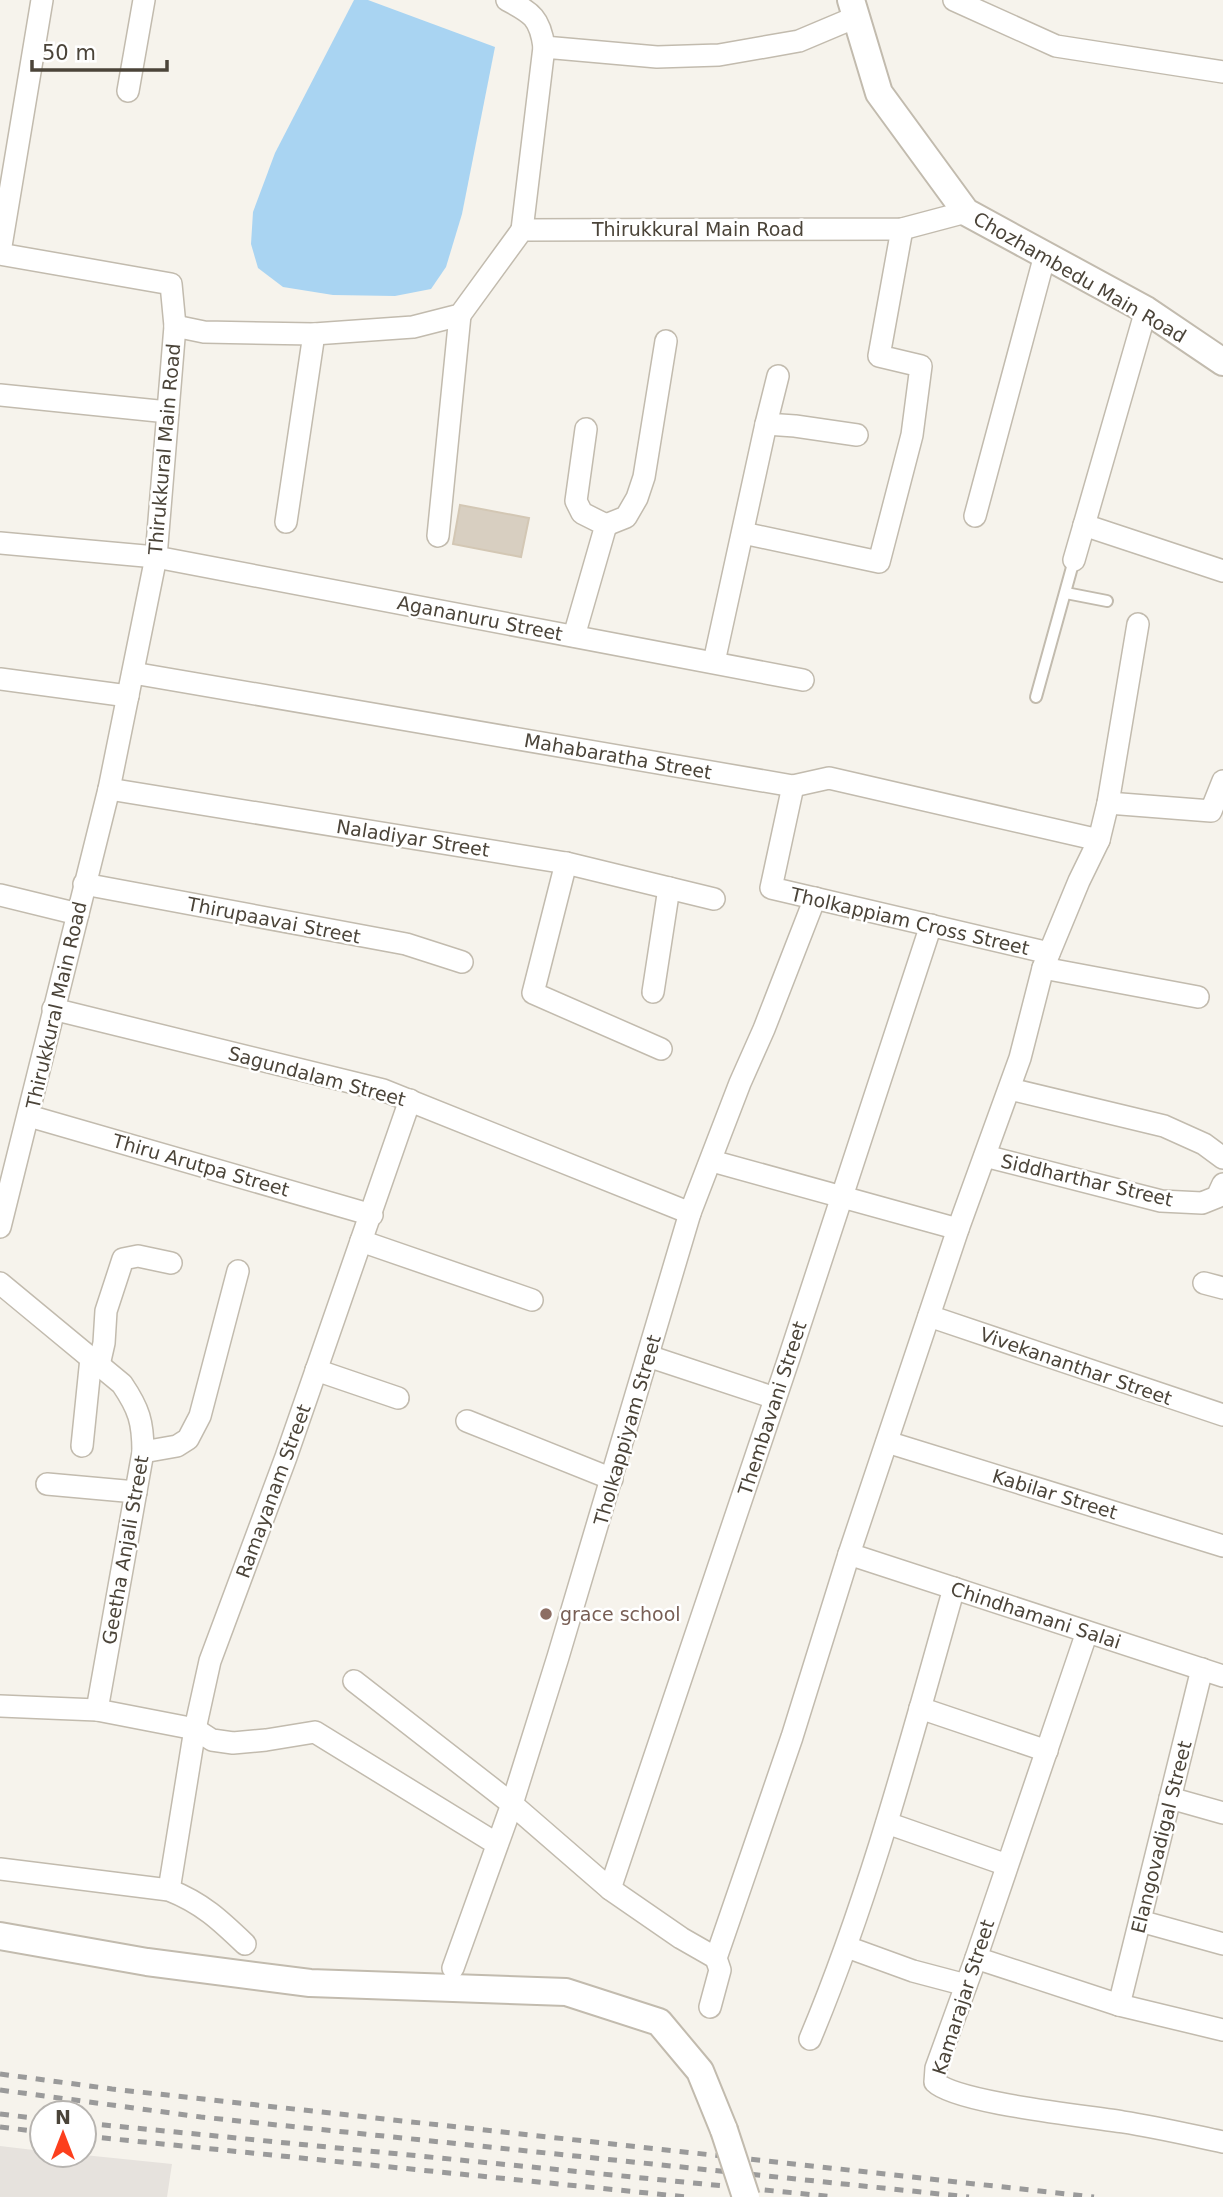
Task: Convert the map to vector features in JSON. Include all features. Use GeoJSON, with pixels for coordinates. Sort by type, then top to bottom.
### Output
{"type":"FeatureCollection","features":[{"type":"Feature","properties":{"kind":"street"},"geometry":{"type":"LineString","coordinates":[[42,0],[6,183],[0,253],[171,284],[175,326]]}},
{"type":"Feature","properties":{"kind":"street"},"geometry":{"type":"LineString","coordinates":[[128,91],[144,0]]}},
{"type":"Feature","properties":{"kind":"street"},"geometry":{"type":"LineString","coordinates":[[438,536],[460,315],[522,229],[544,47],[541,27],[529,11],[507,0]]}},
{"type":"Feature","properties":{"kind":"street"},"geometry":{"type":"LineString","coordinates":[[954,0],[1056,46],[1223,72]]}},
{"type":"Feature","properties":{"kind":"street"},"geometry":{"type":"LineString","coordinates":[[544,47],[657,57],[719,55],[799,41],[853,8]]}},
{"type":"Feature","properties":{"kind":"street","name":"Chozhambedu Main Road"},"geometry":{"type":"LineString","coordinates":[[853,8],[879,93],[966,212],[1146,310],[1223,362]]}},
{"type":"Feature","properties":{"kind":"street","name":"Thirukkural Main Road"},"geometry":{"type":"LineString","coordinates":[[522,229],[902,229],[966,212]]}},
{"type":"Feature","properties":{"kind":"street"},"geometry":{"type":"LineString","coordinates":[[743,533],[879,562],[912,435],[921,366],[879,356],[902,229]]}},
{"type":"Feature","properties":{"kind":"street"},"geometry":{"type":"LineString","coordinates":[[975,516],[1045,255]]}},
{"type":"Feature","properties":{"kind":"street"},"geometry":{"type":"LineString","coordinates":[[1074,560],[1146,310]]}},
{"type":"Feature","properties":{"kind":"street","name":"Thirukkural Main Road"},"geometry":{"type":"LineString","coordinates":[[0,1227],[109,789],[156,557],[175,326],[204,332],[314,334],[413,327],[460,315]]}},
{"type":"Feature","properties":{"kind":"street"},"geometry":{"type":"LineString","coordinates":[[286,522],[314,334]]}},
{"type":"Feature","properties":{"kind":"street"},"geometry":{"type":"LineString","coordinates":[[586,429],[576,501],[582,513],[606,525],[626,517],[644,477],[666,341]]}},
{"type":"Feature","properties":{"kind":"street"},"geometry":{"type":"LineString","coordinates":[[713,663],[778,376]]}},
{"type":"Feature","properties":{"kind":"street"},"geometry":{"type":"LineString","coordinates":[[0,395],[168,412]]}},
{"type":"Feature","properties":{"kind":"street"},"geometry":{"type":"LineString","coordinates":[[766,424],[858,435]]}},
{"type":"Feature","properties":{"kind":"street"},"geometry":{"type":"LineString","coordinates":[[574,636],[606,525]]}},
{"type":"Feature","properties":{"kind":"street"},"geometry":{"type":"LineString","coordinates":[[1084,525],[1223,571]]}},
{"type":"Feature","properties":{"kind":"street","name":"Agananuru Street"},"geometry":{"type":"LineString","coordinates":[[0,543],[156,557],[803,680]]}},
{"type":"Feature","properties":{"kind":"street"},"geometry":{"type":"LineString","coordinates":[[710,2007],[720,1970],[716,1958],[792,1737],[849,1554],[958,1229],[1010,1089],[1046,960],[1099,839],[1108,803],[1138,624]]}},
{"type":"Feature","properties":{"kind":"street","name":"Mahabaratha Street"},"geometry":{"type":"LineString","coordinates":[[133,673],[793,786],[829,778],[1099,839]]}},
{"type":"Feature","properties":{"kind":"street"},"geometry":{"type":"LineString","coordinates":[[0,679],[128,696]]}},
{"type":"Feature","properties":{"kind":"street"},"geometry":{"type":"LineString","coordinates":[[1108,803],[1211,811],[1223,781]]}},
{"type":"Feature","properties":{"kind":"street","name":"Tholkappiam Cross Street"},"geometry":{"type":"LineString","coordinates":[[793,786],[771,888],[931,925],[1046,960],[1198,997]]}},
{"type":"Feature","properties":{"kind":"street","name":"Naladiyar Street"},"geometry":{"type":"LineString","coordinates":[[109,789],[566,863],[714,900]]}},
{"type":"Feature","properties":{"kind":"street"},"geometry":{"type":"LineString","coordinates":[[566,863],[533,993],[661,1049]]}},
{"type":"Feature","properties":{"kind":"street","name":"Thirupaavai Street"},"geometry":{"type":"LineString","coordinates":[[84,884],[406,944],[462,962]]}},
{"type":"Feature","properties":{"kind":"street"},"geometry":{"type":"LineString","coordinates":[[653,992],[669,888]]}},
{"type":"Feature","properties":{"kind":"street"},"geometry":{"type":"LineString","coordinates":[[0,895],[78,914]]}},
{"type":"Feature","properties":{"kind":"street","name":"Tholkappiyam Street"},"geometry":{"type":"LineString","coordinates":[[453,1969],[512,1804],[690,1213],[815,898]]}},
{"type":"Feature","properties":{"kind":"street","name":"Thembavani Street"},"geometry":{"type":"LineString","coordinates":[[610,1889],[931,925]]}},
{"type":"Feature","properties":{"kind":"street","name":"Sagundalam Street"},"geometry":{"type":"LineString","coordinates":[[54,1009],[383,1090],[690,1213]]}},
{"type":"Feature","properties":{"kind":"street"},"geometry":{"type":"LineString","coordinates":[[1010,1089],[1164,1126],[1204,1144],[1223,1158]]}},
{"type":"Feature","properties":{"kind":"street","name":"Ramayanam Street"},"geometry":{"type":"LineString","coordinates":[[169,1891],[195,1729],[210,1661],[286,1457],[410,1100]]}},
{"type":"Feature","properties":{"kind":"street","name":"Thiru Arutpa Street"},"geometry":{"type":"LineString","coordinates":[[29,1116],[372,1215]]}},
{"type":"Feature","properties":{"kind":"street","name":"Siddharthar Street"},"geometry":{"type":"LineString","coordinates":[[985,1156],[1161,1201],[1202,1203],[1217,1197],[1223,1184]]}},
{"type":"Feature","properties":{"kind":"street"},"geometry":{"type":"LineString","coordinates":[[712,1161],[958,1229]]}},
{"type":"Feature","properties":{"kind":"street"},"geometry":{"type":"LineString","coordinates":[[361,1241],[532,1300]]}},
{"type":"Feature","properties":{"kind":"street"},"geometry":{"type":"LineString","coordinates":[[82,1446],[95,1362],[104,1343],[106,1311],[123,1259],[138,1256],[172,1263]]}},
{"type":"Feature","properties":{"kind":"street"},"geometry":{"type":"LineString","coordinates":[[143,1452],[177,1446],[188,1439],[200,1416],[238,1271]]}},
{"type":"Feature","properties":{"kind":"street","name":"Geetha Anjali Street"},"geometry":{"type":"LineString","coordinates":[[0,1283],[122,1384],[136,1404],[143,1427],[143,1452],[97,1710]]}},
{"type":"Feature","properties":{"kind":"street","name":"Vivekananthar Street"},"geometry":{"type":"LineString","coordinates":[[929,1316],[1223,1415]]}},
{"type":"Feature","properties":{"kind":"street"},"geometry":{"type":"LineString","coordinates":[[648,1356],[775,1398]]}},
{"type":"Feature","properties":{"kind":"street"},"geometry":{"type":"LineString","coordinates":[[316,1370],[398,1398]]}},
{"type":"Feature","properties":{"kind":"street"},"geometry":{"type":"LineString","coordinates":[[467,1421],[612,1479]]}},
{"type":"Feature","properties":{"kind":"street","name":"Kabilar Street"},"geometry":{"type":"LineString","coordinates":[[887,1441],[1223,1546]]}},
{"type":"Feature","properties":{"kind":"street"},"geometry":{"type":"LineString","coordinates":[[47,1484],[136,1492]]}},
{"type":"Feature","properties":{"kind":"street","name":"Chindhamani Salai"},"geometry":{"type":"LineString","coordinates":[[849,1554],[1223,1676]]}},
{"type":"Feature","properties":{"kind":"street"},"geometry":{"type":"LineString","coordinates":[[810,2039],[847,1947],[887,1823],[954,1588]]}},
{"type":"Feature","properties":{"kind":"street","name":"Kamarajar Street"},"geometry":{"type":"LineString","coordinates":[[1087,1632],[934,2075],[935,2082],[941,2088],[957,2094],[1125,2122],[1223,2142]]}},
{"type":"Feature","properties":{"kind":"street","name":"Elangovadigal Street"},"geometry":{"type":"LineString","coordinates":[[1119,2005],[1202,1669]]}},
{"type":"Feature","properties":{"kind":"street"},"geometry":{"type":"LineString","coordinates":[[354,1681],[512,1804],[610,1889],[681,1938],[716,1958]]}},
{"type":"Feature","properties":{"kind":"street"},"geometry":{"type":"LineString","coordinates":[[0,1706],[97,1710],[195,1729],[212,1740],[233,1743],[315,1732],[497,1844]]}},
{"type":"Feature","properties":{"kind":"street"},"geometry":{"type":"LineString","coordinates":[[920,1708],[1047,1751]]}},
{"type":"Feature","properties":{"kind":"street"},"geometry":{"type":"LineString","coordinates":[[1170,1798],[1223,1813]]}},
{"type":"Feature","properties":{"kind":"street"},"geometry":{"type":"LineString","coordinates":[[887,1823],[1007,1865]]}},
{"type":"Feature","properties":{"kind":"street"},"geometry":{"type":"LineString","coordinates":[[0,1869],[169,1891],[193,1900],[245,1944]]}},
{"type":"Feature","properties":{"kind":"street"},"geometry":{"type":"LineString","coordinates":[[1140,1921],[1223,1944]]}},
{"type":"Feature","properties":{"kind":"street"},"geometry":{"type":"LineString","coordinates":[[0,1936],[80,1951],[310,1983],[566,1992],[659,2022],[701,2071],[746,2197]]}},
{"type":"Feature","properties":{"kind":"street"},"geometry":{"type":"LineString","coordinates":[[847,1947],[965,1985]]}},
{"type":"Feature","properties":{"kind":"street"},"geometry":{"type":"LineString","coordinates":[[976,1958],[1119,2005],[1223,2030]]}},
{"type":"Feature","properties":{"kind":"lane"},"geometry":{"type":"LineString","coordinates":[[1036,698],[1074,560]]}},
{"type":"Feature","properties":{"kind":"lane"},"geometry":{"type":"LineString","coordinates":[[1066,593],[1107,601]]}},
{"type":"Feature","properties":{"kind":"shaded area"},"geometry":{"type":"Polygon","coordinates":[[[0,2146],[28,2149],[28,2169],[98,2169],[98,2156],[172,2164],[167,2197],[0,2197],[0,2146]]]}},
{"type":"Feature","properties":{"kind":"water"},"geometry":{"type":"Polygon","coordinates":[[[354,0],[368,0],[495,47],[462,214],[446,267],[431,289],[395,296],[333,295],[283,287],[258,268],[251,244],[253,212],[275,153],[354,0]]]}},
{"type":"Feature","properties":{"kind":"building"},"geometry":{"type":"Polygon","coordinates":[[[460,505],[529,518],[521,557],[453,544],[460,505]]]}},
{"type":"Feature","properties":{"kind":"railway"},"geometry":{"type":"LineString","coordinates":[[0,2074],[112,2089],[1094,2197]]}},
{"type":"Feature","properties":{"kind":"railway"},"geometry":{"type":"LineString","coordinates":[[0,2090],[201,2117],[969,2197]]}},
{"type":"Feature","properties":{"kind":"railway"},"geometry":{"type":"LineString","coordinates":[[0,2114],[28,2117]]}},
{"type":"Feature","properties":{"kind":"railway"},"geometry":{"type":"LineString","coordinates":[[98,2124],[836,2197]]}},
{"type":"Feature","properties":{"kind":"railway"},"geometry":{"type":"LineString","coordinates":[[0,2127],[28,2130]]}},
{"type":"Feature","properties":{"kind":"railway"},"geometry":{"type":"LineString","coordinates":[[98,2137],[687,2197]]}},
{"type":"Feature","properties":{"kind":"place","name":"grace school"},"geometry":{"type":"Point","coordinates":[546,1614]}}]}
